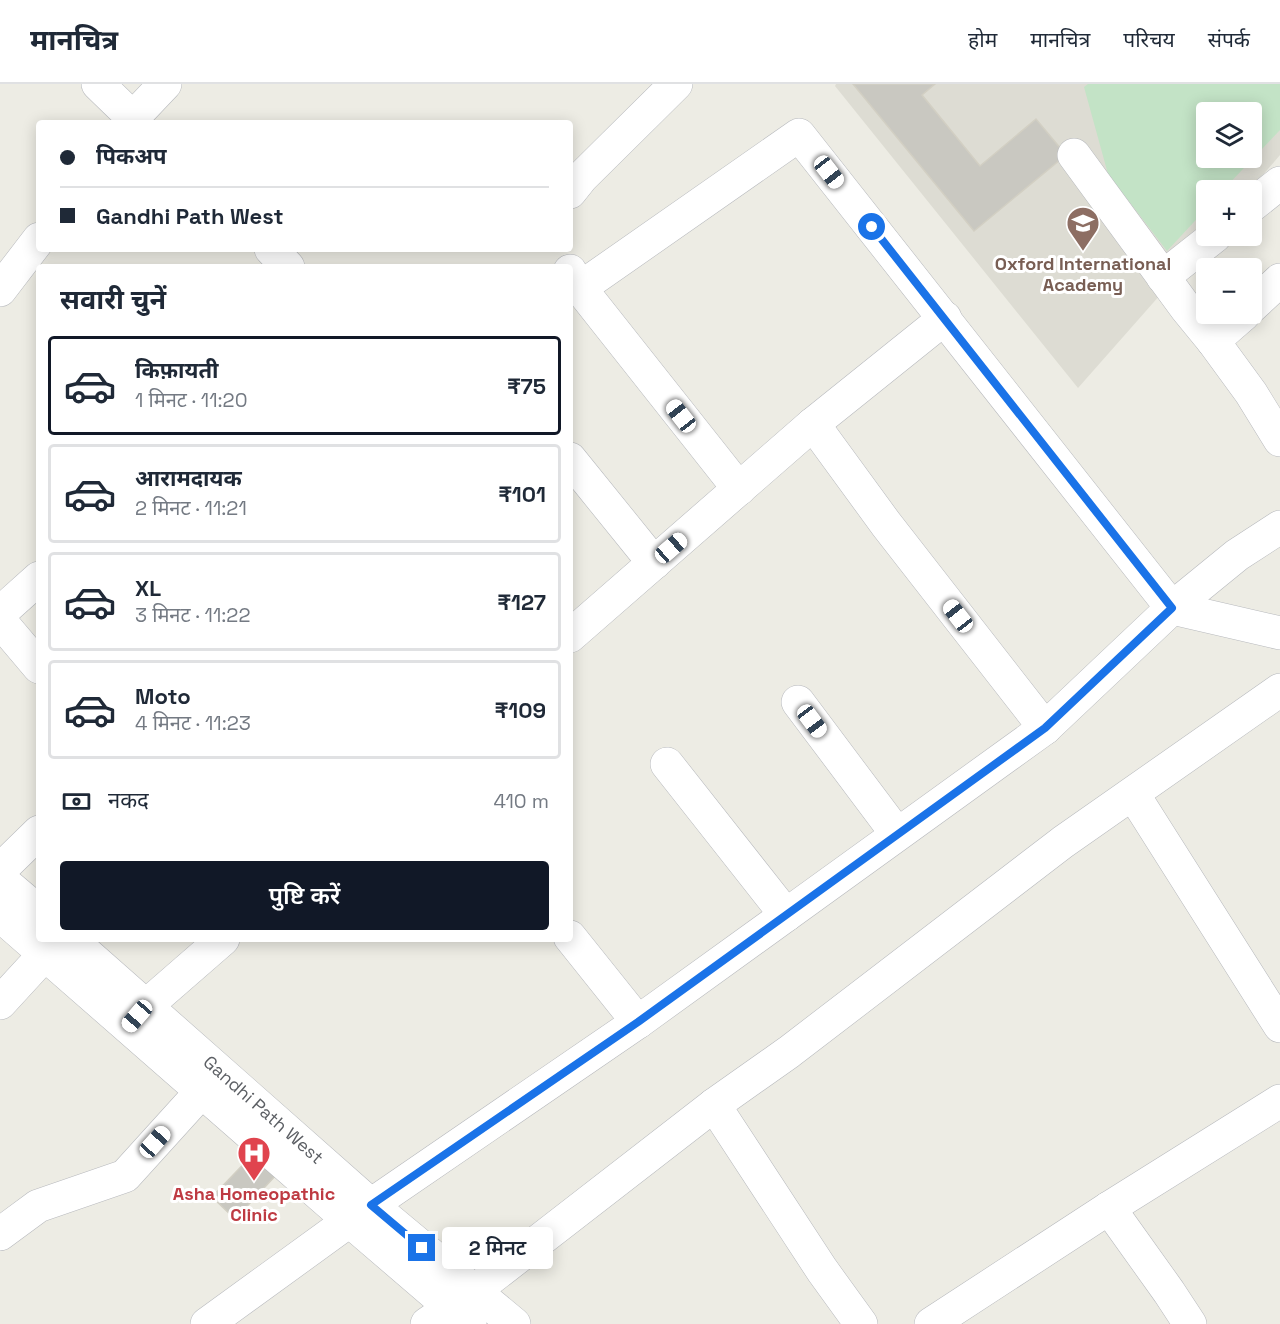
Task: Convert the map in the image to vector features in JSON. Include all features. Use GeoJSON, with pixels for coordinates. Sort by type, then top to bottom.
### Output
{"type":"FeatureCollection","features":[{"type":"Feature","properties":{"kind":"street"},"geometry":{"type":"LineString","coordinates":[[98,84],[131,120],[165,84]]}},
{"type":"Feature","properties":{"kind":"street"},"geometry":{"type":"LineString","coordinates":[[573,188],[676,84]]}},
{"type":"Feature","properties":{"kind":"street"},"geometry":{"type":"LineString","coordinates":[[739,489],[573,275],[800,135],[1172,608],[1280,633]]}},
{"type":"Feature","properties":{"kind":"street"},"geometry":{"type":"LineString","coordinates":[[1074,155],[1251,393],[1280,440]]}},
{"type":"Feature","properties":{"kind":"street"},"geometry":{"type":"LineString","coordinates":[[1262,197],[1280,183]]}},
{"type":"Feature","properties":{"kind":"street"},"geometry":{"type":"LineString","coordinates":[[0,290],[36,242]]}},
{"type":"Feature","properties":{"kind":"street"},"geometry":{"type":"LineString","coordinates":[[1163,277],[1202,246]]}},
{"type":"Feature","properties":{"kind":"street"},"geometry":{"type":"LineString","coordinates":[[275,252],[285,264]]}},
{"type":"Feature","properties":{"kind":"street"},"geometry":{"type":"LineString","coordinates":[[1262,297],[1280,280]]}},
{"type":"Feature","properties":{"kind":"street"},"geometry":{"type":"LineString","coordinates":[[573,633],[813,424],[945,318]]}},
{"type":"Feature","properties":{"kind":"street"},"geometry":{"type":"LineString","coordinates":[[1213,341],[1233,324]]}},
{"type":"Feature","properties":{"kind":"street"},"geometry":{"type":"LineString","coordinates":[[813,424],[886,524],[1045,728]]}},
{"type":"Feature","properties":{"kind":"street"},"geometry":{"type":"LineString","coordinates":[[573,463],[654,563]]}},
{"type":"Feature","properties":{"kind":"street"},"geometry":{"type":"LineString","coordinates":[[207,1324],[360,1213],[638,1022],[1045,728],[1172,608],[1237,555],[1280,527]]}},
{"type":"Feature","properties":{"kind":"street"},"geometry":{"type":"LineString","coordinates":[[0,613],[36,581]]}},
{"type":"Feature","properties":{"kind":"street"},"geometry":{"type":"LineString","coordinates":[[0,621],[36,663]]}},
{"type":"Feature","properties":{"kind":"street"},"geometry":{"type":"LineString","coordinates":[[455,1312],[714,1105],[789,1052],[1063,842],[1280,690]]}},
{"type":"Feature","properties":{"kind":"street"},"geometry":{"type":"LineString","coordinates":[[798,702],[897,834]]}},
{"type":"Feature","properties":{"kind":"street"},"geometry":{"type":"LineString","coordinates":[[667,764],[786,915]]}},
{"type":"Feature","properties":{"kind":"street"},"geometry":{"type":"LineString","coordinates":[[1132,794],[1280,1026]]}},
{"type":"Feature","properties":{"kind":"street"},"geometry":{"type":"LineString","coordinates":[[0,870],[36,835]]}},
{"type":"Feature","properties":{"kind":"street"},"geometry":{"type":"LineString","coordinates":[[0,879],[36,909]]}},
{"type":"Feature","properties":{"kind":"street","name":"Gandhi Path West"},"geometry":{"type":"LineString","coordinates":[[0,915],[36,935]]}},
{"type":"Feature","properties":{"kind":"street"},"geometry":{"type":"LineString","coordinates":[[573,940],[638,1022]]}},
{"type":"Feature","properties":{"kind":"street"},"geometry":{"type":"LineString","coordinates":[[220,942],[137,1016],[202,1091],[360,1213]]}},
{"type":"Feature","properties":{"kind":"street"},"geometry":{"type":"LineString","coordinates":[[0,1004],[57,946]]}},
{"type":"Feature","properties":{"kind":"street","name":"Gandhi Path West"},"geometry":{"type":"LineString","coordinates":[[57,946],[360,1213],[455,1312],[514,1324]]}},
{"type":"Feature","properties":{"kind":"street"},"geometry":{"type":"LineString","coordinates":[[0,1234],[38,1206],[125,1176],[202,1091]]}},
{"type":"Feature","properties":{"kind":"street"},"geometry":{"type":"LineString","coordinates":[[931,1324],[1109,1208],[1280,1101]]}},
{"type":"Feature","properties":{"kind":"street"},"geometry":{"type":"LineString","coordinates":[[714,1105],[822,1270],[861,1324]]}},
{"type":"Feature","properties":{"kind":"street"},"geometry":{"type":"LineString","coordinates":[[1109,1208],[1190,1324]]}},
{"type":"Feature","properties":{"kind":"shaded area","name":"Oxford International Academy"},"geometry":{"type":"Polygon","coordinates":[[[836,84],[1280,84],[1280,155],[1259,180],[1196,180],[1196,246],[1199,246],[1183,269],[1078,388],[835,86],[836,84]]]}},
{"type":"Feature","properties":{"kind":"green space"},"geometry":{"type":"Polygon","coordinates":[[[1088,84],[1280,84],[1280,130],[1262,149],[1262,102],[1196,102],[1196,168],[1244,168],[1232,180],[1196,180],[1196,220],[1167,251],[1108,174],[1084,87],[1088,84]]]}},
{"type":"Feature","properties":{"kind":"building"},"geometry":{"type":"Polygon","coordinates":[[[853,84],[935,84],[922,95],[980,166],[1036,119],[1066,155],[974,231],[853,84]]]}},
{"type":"Feature","properties":{"kind":"building"},"geometry":{"type":"Polygon","coordinates":[[[256,1151],[278,1173],[235,1219],[212,1197],[256,1151]]]}},
{"type":"Feature","properties":{"kind":"place","name":"Oxford International Academy"},"geometry":{"type":"Point","coordinates":[1083,252]}},
{"type":"Feature","properties":{"kind":"place","name":"Asha Homeopathic Clinic"},"geometry":{"type":"Point","coordinates":[254,1182]}},
{"type":"Feature","properties":{"kind":"route"},"geometry":{"type":"LineString","coordinates":[[422,1248],[371,1205],[638,1022],[1045,728],[1172,608],[872,227]]}}]}
